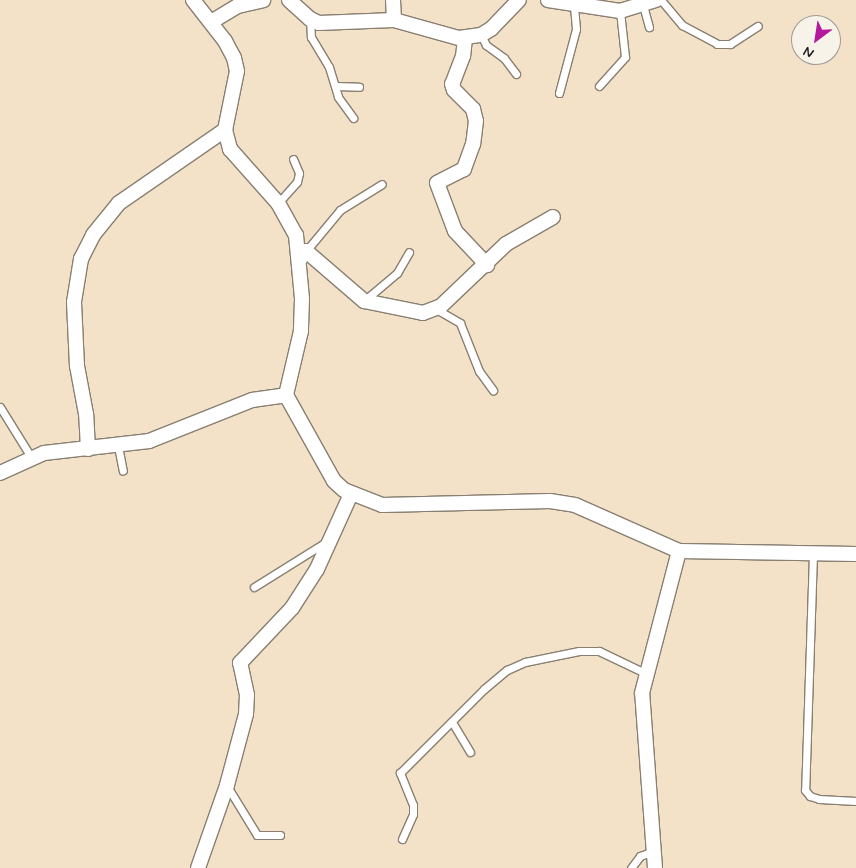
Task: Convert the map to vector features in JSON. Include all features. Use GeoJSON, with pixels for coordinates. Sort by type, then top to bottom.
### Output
{"type":"FeatureCollection","features":[{"type":"Feature","properties":{"kind":"street"},"geometry":{"type":"LineString","coordinates":[[193,0],[226,41],[237,71],[225,130],[234,157],[278,203],[296,235],[303,255],[301,332],[286,395],[334,481],[351,494],[382,505],[550,501],[575,505],[679,551],[856,554]]}},
{"type":"Feature","properties":{"kind":"street"},"geometry":{"type":"LineString","coordinates":[[212,22],[238,6],[263,0]]}},
{"type":"Feature","properties":{"kind":"street"},"geometry":{"type":"LineString","coordinates":[[289,0],[310,19],[326,24],[394,20],[447,37],[465,38],[481,34],[498,23],[517,1]]}},
{"type":"Feature","properties":{"kind":"street"},"geometry":{"type":"LineString","coordinates":[[393,0],[394,20]]}},
{"type":"Feature","properties":{"kind":"street"},"geometry":{"type":"LineString","coordinates":[[548,0],[620,11],[650,2]]}},
{"type":"Feature","properties":{"kind":"street"},"geometry":{"type":"LineString","coordinates":[[465,38],[452,84],[454,90],[473,109],[476,121],[473,144],[464,169],[437,183],[455,231],[487,265]]}},
{"type":"Feature","properties":{"kind":"street"},"geometry":{"type":"LineString","coordinates":[[88,449],[86,414],[77,366],[74,302],[81,260],[92,235],[119,203],[225,130]]}},
{"type":"Feature","properties":{"kind":"street"},"geometry":{"type":"LineString","coordinates":[[303,255],[364,301],[423,313],[436,309],[487,265],[506,244],[553,217]]}},
{"type":"Feature","properties":{"kind":"street"},"geometry":{"type":"LineString","coordinates":[[0,473],[31,457],[149,441],[187,428],[252,400],[286,395]]}},
{"type":"Feature","properties":{"kind":"street"},"geometry":{"type":"LineString","coordinates":[[198,868],[227,785],[248,705],[240,662],[249,649],[284,618],[317,569],[351,494]]}},
{"type":"Feature","properties":{"kind":"street"},"geometry":{"type":"LineString","coordinates":[[655,868],[642,701],[647,674],[679,551]]}},
{"type":"Feature","properties":{"kind":"lane"},"geometry":{"type":"LineString","coordinates":[[661,0],[682,25],[717,44],[730,44],[758,26]]}},
{"type":"Feature","properties":{"kind":"lane"},"geometry":{"type":"LineString","coordinates":[[649,28],[650,2]]}},
{"type":"Feature","properties":{"kind":"lane"},"geometry":{"type":"LineString","coordinates":[[559,93],[575,36],[574,5]]}},
{"type":"Feature","properties":{"kind":"lane"},"geometry":{"type":"LineString","coordinates":[[599,86],[626,57],[620,11]]}},
{"type":"Feature","properties":{"kind":"lane"},"geometry":{"type":"LineString","coordinates":[[310,19],[312,37],[336,86],[338,97],[353,118]]}},
{"type":"Feature","properties":{"kind":"lane"},"geometry":{"type":"LineString","coordinates":[[481,34],[486,45],[504,58],[516,74]]}},
{"type":"Feature","properties":{"kind":"lane"},"geometry":{"type":"LineString","coordinates":[[336,86],[359,87]]}},
{"type":"Feature","properties":{"kind":"lane"},"geometry":{"type":"LineString","coordinates":[[278,203],[297,182],[299,173],[293,159]]}},
{"type":"Feature","properties":{"kind":"lane"},"geometry":{"type":"LineString","coordinates":[[303,255],[340,210],[382,184]]}},
{"type":"Feature","properties":{"kind":"lane"},"geometry":{"type":"LineString","coordinates":[[364,301],[397,273],[408,252]]}},
{"type":"Feature","properties":{"kind":"lane"},"geometry":{"type":"LineString","coordinates":[[436,309],[460,323],[465,331],[479,371],[493,390]]}},
{"type":"Feature","properties":{"kind":"lane"},"geometry":{"type":"LineString","coordinates":[[0,407],[31,457]]}},
{"type":"Feature","properties":{"kind":"lane"},"geometry":{"type":"LineString","coordinates":[[118,446],[123,471]]}},
{"type":"Feature","properties":{"kind":"lane"},"geometry":{"type":"LineString","coordinates":[[254,587],[331,539]]}},
{"type":"Feature","properties":{"kind":"lane"},"geometry":{"type":"LineString","coordinates":[[813,554],[805,790],[810,796],[820,799],[856,801]]}},
{"type":"Feature","properties":{"kind":"lane"},"geometry":{"type":"LineString","coordinates":[[402,839],[413,814],[413,805],[400,773],[484,689],[507,670],[525,662],[579,651],[598,651],[647,674]]}},
{"type":"Feature","properties":{"kind":"lane"},"geometry":{"type":"LineString","coordinates":[[452,722],[470,752]]}},
{"type":"Feature","properties":{"kind":"lane"},"geometry":{"type":"LineString","coordinates":[[227,785],[257,835],[280,835]]}},
{"type":"Feature","properties":{"kind":"lane"},"geometry":{"type":"LineString","coordinates":[[631,868],[640,856],[654,850]]}}]}
